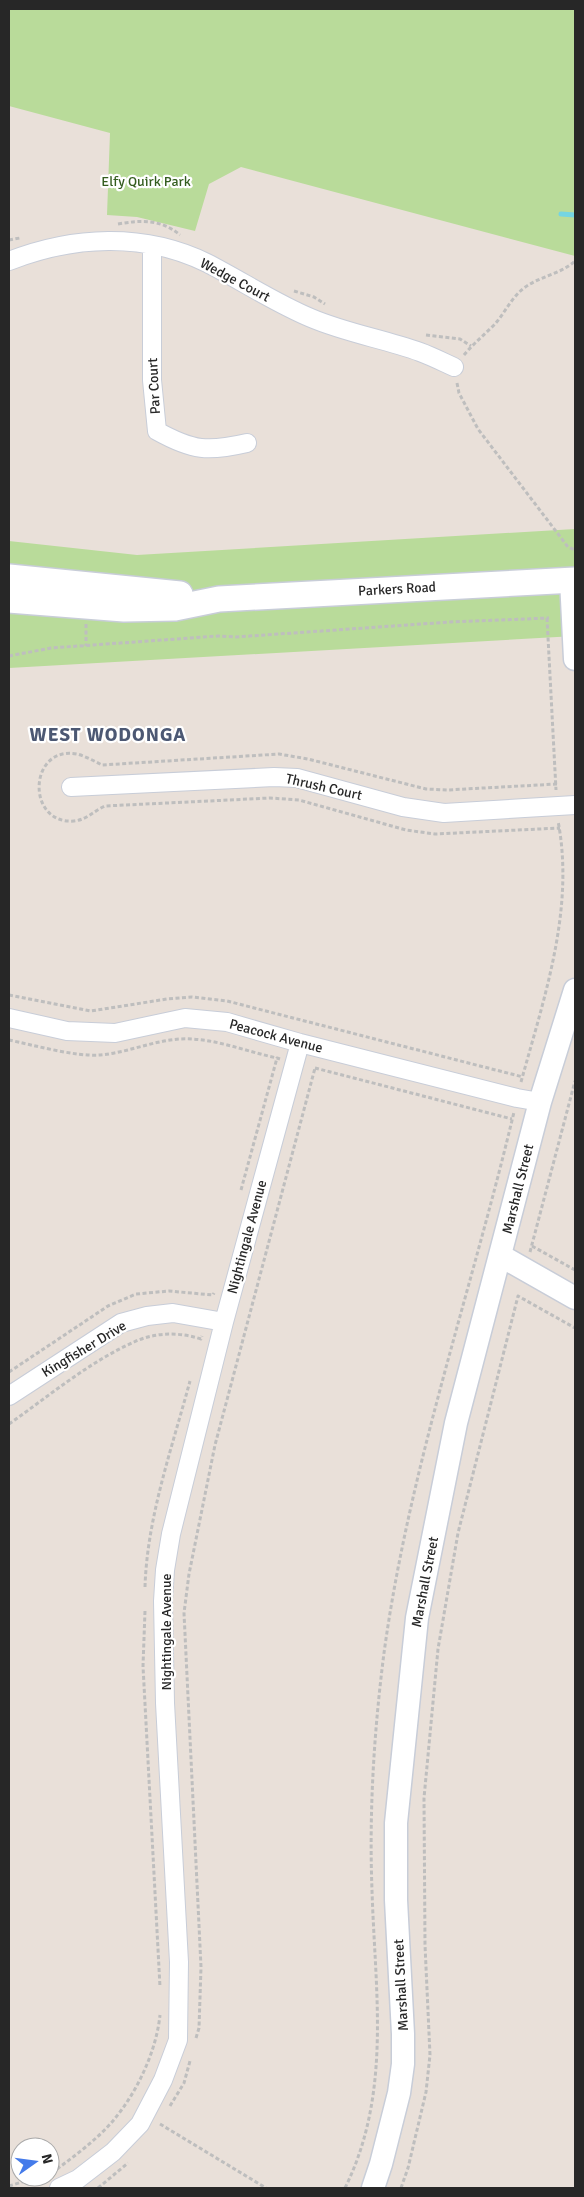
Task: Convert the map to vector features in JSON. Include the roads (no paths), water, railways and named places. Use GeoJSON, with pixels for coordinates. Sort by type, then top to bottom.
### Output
{"type":"FeatureCollection","features":[{"type":"Feature","properties":{"kind":"main road","name":"Parkers Road"},"geometry":{"type":"LineString","coordinates":[[9,577],[219,599]]}},
{"type":"Feature","properties":{"kind":"main road","name":"Parkers Road"},"geometry":{"type":"LineString","coordinates":[[9,600],[124,609],[175,608],[219,599],[573,580]]}},
{"type":"Feature","properties":{"kind":"street","name":"Wedge Court"},"geometry":{"type":"LineString","coordinates":[[9,262],[48,249],[85,241],[123,241],[181,252],[208,263],[280,304],[312,319],[419,352],[454,367]]}},
{"type":"Feature","properties":{"kind":"street","name":"Par Court"},"geometry":{"type":"LineString","coordinates":[[152,246],[152,380],[156,431],[176,442],[199,449],[222,449],[248,443]]}},
{"type":"Feature","properties":{"kind":"street"},"geometry":{"type":"LineString","coordinates":[[573,580],[575,659]]}},
{"type":"Feature","properties":{"kind":"street","name":"Thrush Court"},"geometry":{"type":"LineString","coordinates":[[71,787],[274,777],[305,780],[423,811],[444,812],[575,805]]}},
{"type":"Feature","properties":{"kind":"street","name":"Marshall Street"},"geometry":{"type":"LineString","coordinates":[[373,2188],[397,2102],[403,2064],[396,1900],[396,1823],[417,1618],[456,1423],[540,1102],[575,990]]}},
{"type":"Feature","properties":{"kind":"street","name":"Peacock Avenue"},"geometry":{"type":"LineString","coordinates":[[9,1018],[67,1032],[115,1033],[185,1018],[209,1019],[227,1022],[300,1043],[517,1098],[540,1102]]}},
{"type":"Feature","properties":{"kind":"street","name":"Nightingale Avenue"},"geometry":{"type":"LineString","coordinates":[[60,2180],[78,2179],[113,2152],[140,2124],[163,2080],[178,2040],[179,1962],[165,1703],[163,1601],[171,1534],[216,1320],[300,1043]]}},
{"type":"Feature","properties":{"kind":"street"},"geometry":{"type":"LineString","coordinates":[[501,1256],[575,1298]]}},
{"type":"Feature","properties":{"kind":"street","name":"Kingfisher Drive"},"geometry":{"type":"LineString","coordinates":[[9,1396],[121,1323],[148,1316],[173,1313],[216,1320]]}},
{"type":"Feature","properties":{"kind":"waterway"},"geometry":{"type":"LineString","coordinates":[[561,214],[575,215]]}},
{"type":"Feature","properties":{"kind":"district","name":"WEST WODONGA"},"geometry":{"type":"Point","coordinates":[108,735]}},
{"type":"Feature","properties":{"kind":"park label","name":"Elfy Quirk Park"},"geometry":{"type":"Point","coordinates":[146,181]}}]}
